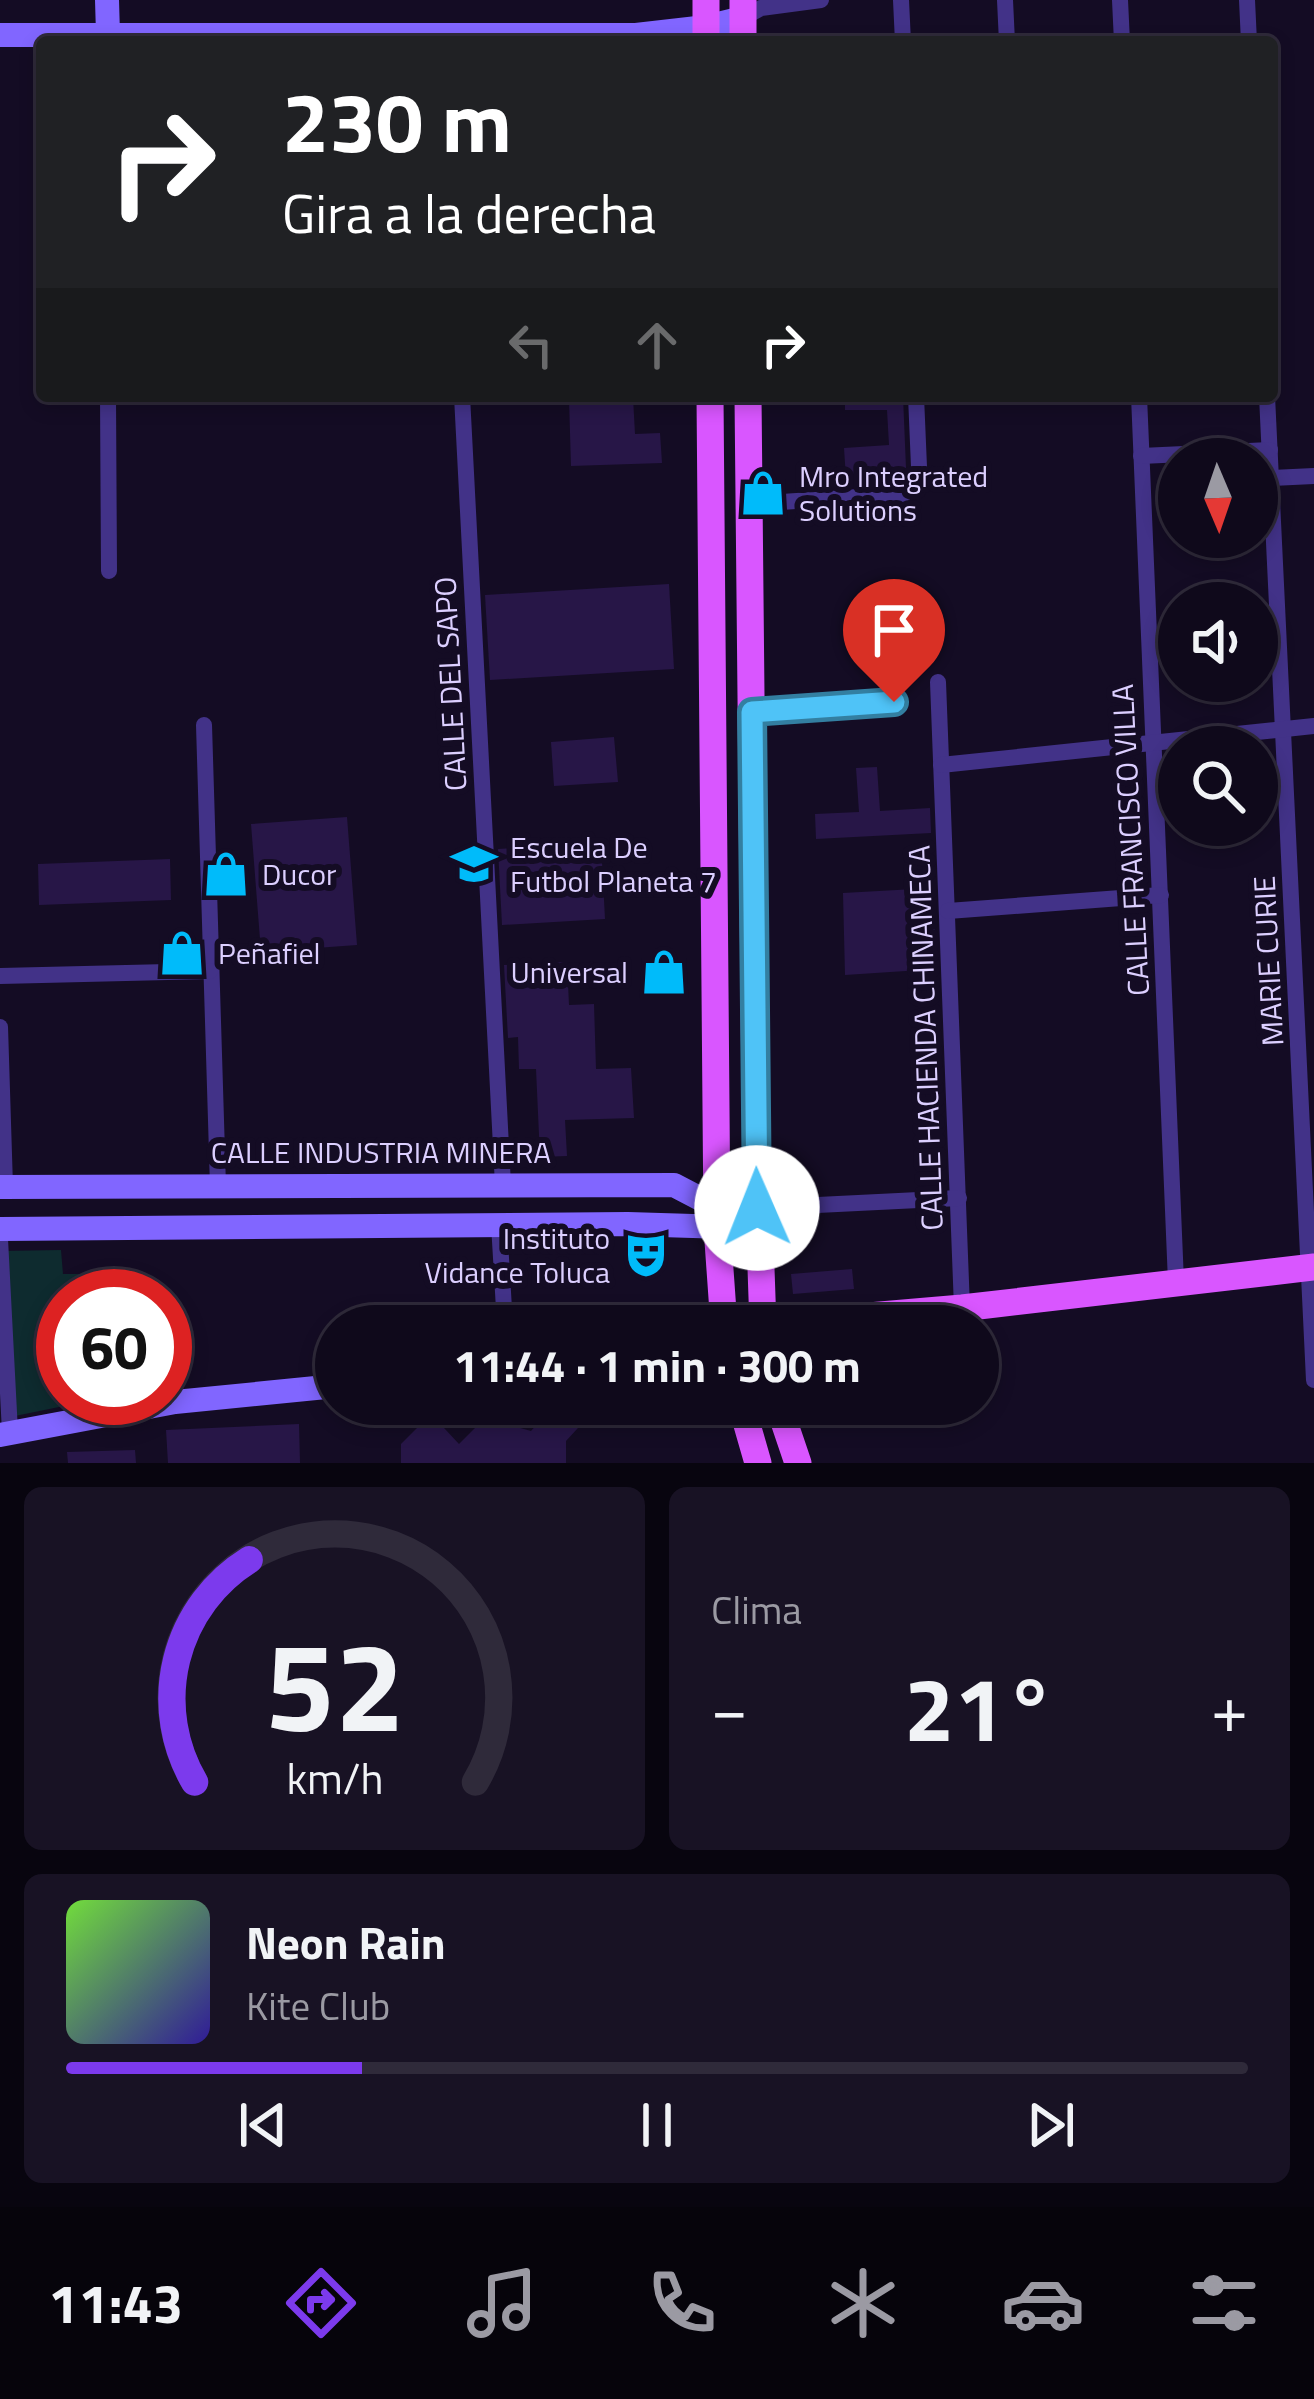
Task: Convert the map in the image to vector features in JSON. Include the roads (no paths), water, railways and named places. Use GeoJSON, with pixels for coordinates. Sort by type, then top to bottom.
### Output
{"type":"FeatureCollection","features":[{"type":"Feature","properties":{"kind":"main road"},"geometry":{"type":"LineString","coordinates":[[107,0],[108,36]]}},
{"type":"Feature","properties":{"kind":"main road"},"geometry":{"type":"LineString","coordinates":[[589,36],[636,35],[743,20]]}},
{"type":"Feature","properties":{"kind":"main road"},"geometry":{"type":"LineString","coordinates":[[0,35],[36,36]]}},
{"type":"Feature","properties":{"kind":"main road"},"geometry":{"type":"LineString","coordinates":[[710,402],[717,1217],[723,1305]]}},
{"type":"Feature","properties":{"kind":"main road"},"geometry":{"type":"LineString","coordinates":[[748,402],[762,1305]]}},
{"type":"Feature","properties":{"kind":"main road"},"geometry":{"type":"LineString","coordinates":[[626,1184],[635,1201],[628,1224]]}},
{"type":"Feature","properties":{"kind":"main road","name":"CALLE INDUSTRIA MINERA"},"geometry":{"type":"LineString","coordinates":[[2,1187],[674,1185],[717,1217]]}},
{"type":"Feature","properties":{"kind":"main road"},"geometry":{"type":"LineString","coordinates":[[128,1189],[129,1226]]}},
{"type":"Feature","properties":{"kind":"main road","name":"CALLE INDUSTRIA MINERA"},"geometry":{"type":"LineString","coordinates":[[0,1229],[628,1224],[757,1218]]}},
{"type":"Feature","properties":{"kind":"main road"},"geometry":{"type":"LineString","coordinates":[[987,1305],[1311,1268]]}},
{"type":"Feature","properties":{"kind":"main road"},"geometry":{"type":"LineString","coordinates":[[5,1433],[175,1402],[315,1388]]}},
{"type":"Feature","properties":{"kind":"main road"},"geometry":{"type":"LineString","coordinates":[[747,1425],[758,1463]]}},
{"type":"Feature","properties":{"kind":"main road"},"geometry":{"type":"LineString","coordinates":[[785,1425],[797,1463]]}},
{"type":"Feature","properties":{"kind":"street"},"geometry":{"type":"LineString","coordinates":[[743,20],[760,8],[821,0]]}},
{"type":"Feature","properties":{"kind":"street"},"geometry":{"type":"LineString","coordinates":[[902,0],[903,36]]}},
{"type":"Feature","properties":{"kind":"street"},"geometry":{"type":"LineString","coordinates":[[1005,0],[1007,36]]}},
{"type":"Feature","properties":{"kind":"street"},"geometry":{"type":"LineString","coordinates":[[1120,0],[1122,36]]}},
{"type":"Feature","properties":{"kind":"street"},"geometry":{"type":"LineString","coordinates":[[1246,0],[1249,36]]}},
{"type":"Feature","properties":{"kind":"street"},"geometry":{"type":"LineString","coordinates":[[108,402],[109,571]]}},
{"type":"Feature","properties":{"kind":"street","name":"CALLE DEL SAPO"},"geometry":{"type":"LineString","coordinates":[[462,402],[503,1185]]}},
{"type":"Feature","properties":{"kind":"street"},"geometry":{"type":"LineString","coordinates":[[916,402],[919,467]]}},
{"type":"Feature","properties":{"kind":"street","name":"CALLE FRANCISCO VILLA"},"geometry":{"type":"LineString","coordinates":[[1139,402],[1176,1282]]}},
{"type":"Feature","properties":{"kind":"street","name":"MARIE CURIE"},"geometry":{"type":"LineString","coordinates":[[1267,402],[1269,438]]}},
{"type":"Feature","properties":{"kind":"street"},"geometry":{"type":"LineString","coordinates":[[1141,456],[1158,455]]}},
{"type":"Feature","properties":{"kind":"street"},"geometry":{"type":"LineString","coordinates":[[1278,478],[1314,476]]}},
{"type":"Feature","properties":{"kind":"street"},"geometry":{"type":"LineString","coordinates":[[750,504],[904,494]]}},
{"type":"Feature","properties":{"kind":"street","name":"MARIE CURIE"},"geometry":{"type":"LineString","coordinates":[[1275,558],[1314,1380]]}},
{"type":"Feature","properties":{"kind":"street","name":"CALLE HACIENDA CHINAMECA"},"geometry":{"type":"LineString","coordinates":[[938,682],[962,1305]]}},
{"type":"Feature","properties":{"kind":"street"},"geometry":{"type":"LineString","coordinates":[[752,712],[894,702]]}},
{"type":"Feature","properties":{"kind":"street"},"geometry":{"type":"LineString","coordinates":[[204,725],[218,1186]]}},
{"type":"Feature","properties":{"kind":"street"},"geometry":{"type":"LineString","coordinates":[[941,765],[1314,726]]}},
{"type":"Feature","properties":{"kind":"street"},"geometry":{"type":"LineString","coordinates":[[948,911],[1161,895]]}},
{"type":"Feature","properties":{"kind":"street"},"geometry":{"type":"LineString","coordinates":[[0,976],[210,971]]}},
{"type":"Feature","properties":{"kind":"street"},"geometry":{"type":"LineString","coordinates":[[0,1028],[2,1187]]}},
{"type":"Feature","properties":{"kind":"street"},"geometry":{"type":"LineString","coordinates":[[757,1218],[959,1198]]}},
{"type":"Feature","properties":{"kind":"street"},"geometry":{"type":"LineString","coordinates":[[500,1224],[504,1305]]}},
{"type":"Feature","properties":{"kind":"street"},"geometry":{"type":"LineString","coordinates":[[0,1239],[5,1433]]}},
{"type":"Feature","properties":{"kind":"place","name":"Mro Integrated Solutions"},"geometry":{"type":"Point","coordinates":[763,493]}},
{"type":"Feature","properties":{"kind":"place","name":"Escuela De Futbol Planeta 7"},"geometry":{"type":"Point","coordinates":[474,864]}},
{"type":"Feature","properties":{"kind":"place","name":"Ducor"},"geometry":{"type":"Point","coordinates":[226,874]}},
{"type":"Feature","properties":{"kind":"place","name":"Peñafiel"},"geometry":{"type":"Point","coordinates":[182,953]}},
{"type":"Feature","properties":{"kind":"place","name":"Universal"},"geometry":{"type":"Point","coordinates":[664,972]}},
{"type":"Feature","properties":{"kind":"place","name":"Instituto Vidance Toluca"},"geometry":{"type":"Point","coordinates":[646,1255]}}]}
